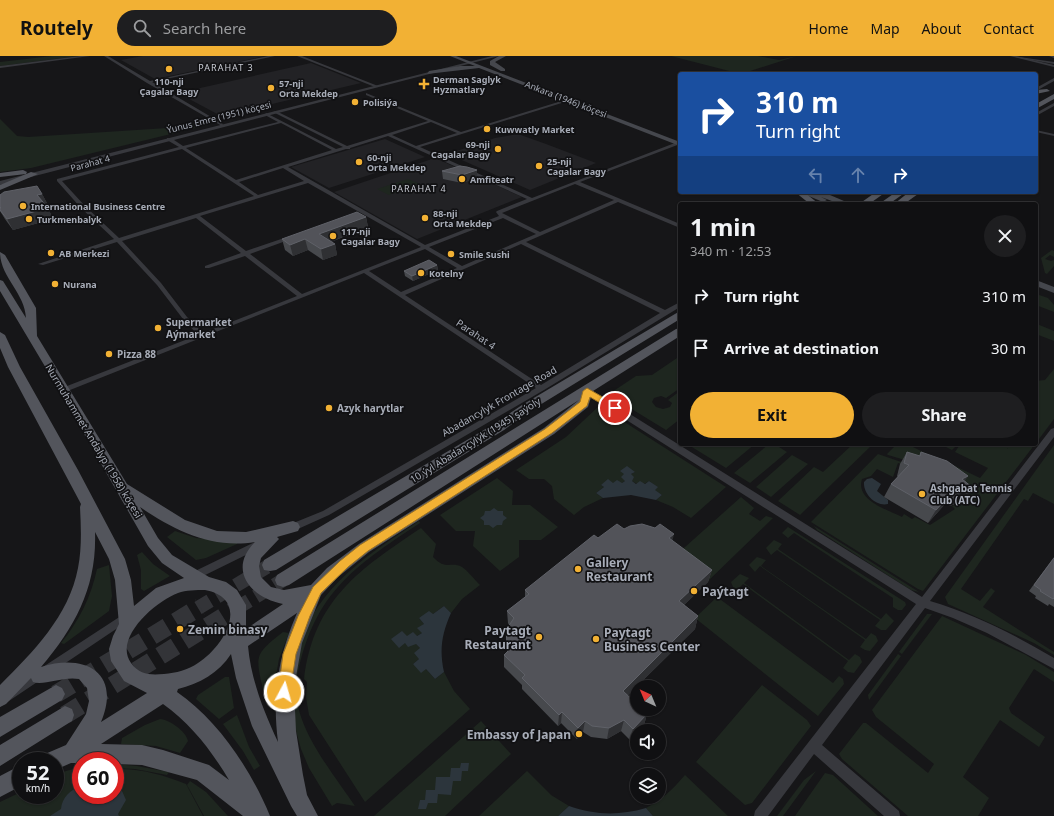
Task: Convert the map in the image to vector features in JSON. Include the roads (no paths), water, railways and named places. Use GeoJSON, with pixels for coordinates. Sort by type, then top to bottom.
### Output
{"type":"FeatureCollection","features":[{"type":"Feature","properties":{"kind":"main road"},"geometry":{"type":"LineString","coordinates":[[429,73],[456,62],[455,59],[448,56]]}},
{"type":"Feature","properties":{"kind":"main road","name":"Ankara (1946) köçesi"},"geometry":{"type":"LineString","coordinates":[[452,56],[474,62]]}},
{"type":"Feature","properties":{"kind":"main road","name":"Ankara (1946) köçesi"},"geometry":{"type":"LineString","coordinates":[[461,56],[678,142]]}},
{"type":"Feature","properties":{"kind":"main road"},"geometry":{"type":"LineString","coordinates":[[470,56],[485,56]]}},
{"type":"Feature","properties":{"kind":"main road"},"geometry":{"type":"LineString","coordinates":[[501,72],[492,62],[495,59],[504,56]]}},
{"type":"Feature","properties":{"kind":"main road"},"geometry":{"type":"LineString","coordinates":[[429,73],[468,67],[501,72]]}},
{"type":"Feature","properties":{"kind":"main road","name":"Ankara (1946) köçesi"},"geometry":{"type":"LineString","coordinates":[[501,72],[567,100],[678,142]]}},
{"type":"Feature","properties":{"kind":"main road"},"geometry":{"type":"LineString","coordinates":[[1038,90],[1050,87]]}},
{"type":"Feature","properties":{"kind":"main road"},"geometry":{"type":"LineString","coordinates":[[1038,96],[1050,87]]}},
{"type":"Feature","properties":{"kind":"main road"},"geometry":{"type":"LineString","coordinates":[[1038,106],[1054,96]]}},
{"type":"Feature","properties":{"kind":"main road"},"geometry":{"type":"LineString","coordinates":[[0,175],[32,172]]}},
{"type":"Feature","properties":{"kind":"main road"},"geometry":{"type":"LineString","coordinates":[[0,188],[32,172]]}},
{"type":"Feature","properties":{"kind":"main road"},"geometry":{"type":"LineString","coordinates":[[802,194],[812,202]]}},
{"type":"Feature","properties":{"kind":"main road"},"geometry":{"type":"LineString","coordinates":[[808,194],[829,202]]}},
{"type":"Feature","properties":{"kind":"main road"},"geometry":{"type":"LineString","coordinates":[[821,194],[842,202]]}},
{"type":"Feature","properties":{"kind":"main road"},"geometry":{"type":"LineString","coordinates":[[866,202],[879,194]]}},
{"type":"Feature","properties":{"kind":"main road"},"geometry":{"type":"LineString","coordinates":[[886,202],[899,194]]}},
{"type":"Feature","properties":{"kind":"main road"},"geometry":{"type":"LineString","coordinates":[[901,202],[913,194]]}},
{"type":"Feature","properties":{"kind":"main road"},"geometry":{"type":"LineString","coordinates":[[0,255],[31,308],[34,339]]}},
{"type":"Feature","properties":{"kind":"main road"},"geometry":{"type":"LineString","coordinates":[[1038,277],[1054,283]]}},
{"type":"Feature","properties":{"kind":"main road","name":"Nurmuhammet Andalyp (1958) köçesi"},"geometry":{"type":"LineString","coordinates":[[0,282],[123,488],[153,542],[167,559],[200,580]]}},
{"type":"Feature","properties":{"kind":"main road"},"geometry":{"type":"LineString","coordinates":[[1038,284],[1054,290]]}},
{"type":"Feature","properties":{"kind":"main road","name":"10 ýyl Abadançylyk (1945) şaýoly"},"geometry":{"type":"LineString","coordinates":[[270,565],[492,431],[526,408],[678,315]]}},
{"type":"Feature","properties":{"kind":"main road","name":"10 ýyl Abadançylyk (1945) şaýoly"},"geometry":{"type":"LineString","coordinates":[[283,580],[587,391],[678,332]]}},
{"type":"Feature","properties":{"kind":"main road"},"geometry":{"type":"LineString","coordinates":[[0,335],[3,345],[14,367],[71,470],[117,559],[122,580],[127,620],[120,640],[118,655],[123,669],[134,678],[156,688],[193,716],[204,728],[230,764],[260,816]]}},
{"type":"Feature","properties":{"kind":"main road"},"geometry":{"type":"LineString","coordinates":[[526,408],[541,388],[585,373]]}},
{"type":"Feature","properties":{"kind":"main road"},"geometry":{"type":"LineString","coordinates":[[64,756],[70,753],[156,688],[188,678],[207,667],[233,641],[317,590],[344,564],[364,548],[548,431],[584,404],[587,391]]}},
{"type":"Feature","properties":{"kind":"main road"},"geometry":{"type":"LineString","coordinates":[[123,488],[175,523],[217,537],[256,536],[293,528]]}},
{"type":"Feature","properties":{"kind":"main road"},"geometry":{"type":"LineString","coordinates":[[0,698],[46,648],[60,629],[76,598],[86,568],[89,536],[87,503]]}},
{"type":"Feature","properties":{"kind":"main road"},"geometry":{"type":"LineString","coordinates":[[271,539],[259,548],[251,563],[252,578],[257,586],[270,595],[285,597],[317,590]]}},
{"type":"Feature","properties":{"kind":"main road"},"geometry":{"type":"LineString","coordinates":[[127,620],[149,601],[173,588],[200,580],[220,587],[232,595],[238,607],[233,641],[250,697],[266,738],[308,816]]}},
{"type":"Feature","properties":{"kind":"main road"},"geometry":{"type":"LineString","coordinates":[[298,799],[285,727],[284,688],[290,654],[296,634],[317,590]]}},
{"type":"Feature","properties":{"kind":"main road"},"geometry":{"type":"LineString","coordinates":[[39,676],[53,671],[77,670],[86,673],[95,684],[98,692],[96,713],[89,727],[70,753]]}},
{"type":"Feature","properties":{"kind":"main road"},"geometry":{"type":"LineString","coordinates":[[0,728],[56,694]]}},
{"type":"Feature","properties":{"kind":"main road"},"geometry":{"type":"LineString","coordinates":[[0,756],[65,714]]}},
{"type":"Feature","properties":{"kind":"main road"},"geometry":{"type":"LineString","coordinates":[[70,753],[142,755],[182,765],[202,772],[213,779],[260,816]]}},
{"type":"Feature","properties":{"kind":"main road"},"geometry":{"type":"LineString","coordinates":[[0,787],[12,780]]}},
{"type":"Feature","properties":{"kind":"street"},"geometry":{"type":"LineString","coordinates":[[0,67],[88,56]]}},
{"type":"Feature","properties":{"kind":"street"},"geometry":{"type":"LineString","coordinates":[[106,56],[222,125]]}},
{"type":"Feature","properties":{"kind":"street"},"geometry":{"type":"LineString","coordinates":[[148,82],[273,56]]}},
{"type":"Feature","properties":{"kind":"street"},"geometry":{"type":"LineString","coordinates":[[299,56],[376,86]]}},
{"type":"Feature","properties":{"kind":"street","name":"Ýunus Emre (1951) köçesi"},"geometry":{"type":"LineString","coordinates":[[0,178],[84,160],[497,56]]}},
{"type":"Feature","properties":{"kind":"street"},"geometry":{"type":"LineString","coordinates":[[1014,56],[1054,64]]}},
{"type":"Feature","properties":{"kind":"street"},"geometry":{"type":"LineString","coordinates":[[1020,56],[1054,64]]}},
{"type":"Feature","properties":{"kind":"street"},"geometry":{"type":"LineString","coordinates":[[1050,87],[1054,80]]}},
{"type":"Feature","properties":{"kind":"street"},"geometry":{"type":"LineString","coordinates":[[367,94],[460,133]]}},
{"type":"Feature","properties":{"kind":"street"},"geometry":{"type":"LineString","coordinates":[[416,147],[567,100]]}},
{"type":"Feature","properties":{"kind":"street"},"geometry":{"type":"LineString","coordinates":[[1038,114],[1054,104]]}},
{"type":"Feature","properties":{"kind":"street"},"geometry":{"type":"LineString","coordinates":[[275,112],[348,148]]}},
{"type":"Feature","properties":{"kind":"street"},"geometry":{"type":"LineString","coordinates":[[266,114],[337,151]]}},
{"type":"Feature","properties":{"kind":"street"},"geometry":{"type":"LineString","coordinates":[[235,182],[431,121]]}},
{"type":"Feature","properties":{"kind":"street"},"geometry":{"type":"LineString","coordinates":[[183,148],[281,122]]}},
{"type":"Feature","properties":{"kind":"street"},"geometry":{"type":"LineString","coordinates":[[1038,131],[1054,135]]}},
{"type":"Feature","properties":{"kind":"street"},"geometry":{"type":"LineString","coordinates":[[389,135],[531,199]]}},
{"type":"Feature","properties":{"kind":"street"},"geometry":{"type":"LineString","coordinates":[[169,138],[258,197]]}},
{"type":"Feature","properties":{"kind":"street"},"geometry":{"type":"LineString","coordinates":[[540,234],[499,213],[531,199],[577,183],[678,142]]}},
{"type":"Feature","properties":{"kind":"street","name":"Parahat 4"},"geometry":{"type":"LineString","coordinates":[[183,148],[59,180],[83,207],[118,240],[160,284],[186,318],[202,335]]}},
{"type":"Feature","properties":{"kind":"street"},"geometry":{"type":"LineString","coordinates":[[284,167],[424,248],[462,268]]}},
{"type":"Feature","properties":{"kind":"street","name":"Ýunus Emre (1951) köçesi"},"geometry":{"type":"LineString","coordinates":[[0,183],[32,172]]}},
{"type":"Feature","properties":{"kind":"street"},"geometry":{"type":"LineString","coordinates":[[41,264],[308,181]]}},
{"type":"Feature","properties":{"kind":"street"},"geometry":{"type":"LineString","coordinates":[[577,183],[678,225]]}},
{"type":"Feature","properties":{"kind":"street"},"geometry":{"type":"LineString","coordinates":[[400,295],[618,200]]}},
{"type":"Feature","properties":{"kind":"street"},"geometry":{"type":"LineString","coordinates":[[354,214],[362,212]]}},
{"type":"Feature","properties":{"kind":"street"},"geometry":{"type":"LineString","coordinates":[[197,216],[301,296]]}},
{"type":"Feature","properties":{"kind":"street"},"geometry":{"type":"LineString","coordinates":[[65,390],[503,216]]}},
{"type":"Feature","properties":{"kind":"street"},"geometry":{"type":"LineString","coordinates":[[206,267],[297,235]]}},
{"type":"Feature","properties":{"kind":"street"},"geometry":{"type":"LineString","coordinates":[[522,242],[665,313]]}},
{"type":"Feature","properties":{"kind":"street","name":"Parahat 4"},"geometry":{"type":"LineString","coordinates":[[364,271],[541,388]]}},
{"type":"Feature","properties":{"kind":"street","name":"Abadancylyk Frontage Road"},"geometry":{"type":"LineString","coordinates":[[293,528],[326,513],[541,388],[678,305]]}},
{"type":"Feature","properties":{"kind":"street"},"geometry":{"type":"LineString","coordinates":[[587,391],[923,603],[942,608],[1009,639],[1054,664]]}},
{"type":"Feature","properties":{"kind":"street"},"geometry":{"type":"LineString","coordinates":[[760,816],[1054,431]]}},
{"type":"Feature","properties":{"kind":"street"},"geometry":{"type":"LineString","coordinates":[[200,580],[293,528]]}},
{"type":"Feature","properties":{"kind":"street"},"geometry":{"type":"LineString","coordinates":[[0,702],[127,620]]}},
{"type":"Feature","properties":{"kind":"street"},"geometry":{"type":"LineString","coordinates":[[814,746],[894,816]]}},
{"type":"Feature","properties":{"kind":"tunnel"},"geometry":{"type":"LineString","coordinates":[[198,608],[270,565]]}},
{"type":"Feature","properties":{"kind":"tunnel"},"geometry":{"type":"LineString","coordinates":[[237,608],[283,580]]}},
{"type":"Feature","properties":{"kind":"tunnel"},"geometry":{"type":"LineString","coordinates":[[56,694],[200,607]]}},
{"type":"Feature","properties":{"kind":"tunnel"},"geometry":{"type":"LineString","coordinates":[[65,715],[239,607]]}},
{"type":"Feature","properties":{"kind":"place","name":"110-nji Çagalar Bagy"},"geometry":{"type":"Point","coordinates":[169,69]}},
{"type":"Feature","properties":{"kind":"place","name":"Derman Saglyk Hyzmatlary"},"geometry":{"type":"Point","coordinates":[424,84]}},
{"type":"Feature","properties":{"kind":"place","name":"57-nji Orta Mekdep"},"geometry":{"type":"Point","coordinates":[271,88]}},
{"type":"Feature","properties":{"kind":"place","name":"Polisiýa"},"geometry":{"type":"Point","coordinates":[355,102]}},
{"type":"Feature","properties":{"kind":"place","name":"Kuwwatly Market"},"geometry":{"type":"Point","coordinates":[487,129]}},
{"type":"Feature","properties":{"kind":"place","name":"69-nji Cagalar Bagy"},"geometry":{"type":"Point","coordinates":[498,149]}},
{"type":"Feature","properties":{"kind":"place","name":"60-nji Orta Mekdep"},"geometry":{"type":"Point","coordinates":[359,162]}},
{"type":"Feature","properties":{"kind":"place","name":"25-nji Cagalar Bagy"},"geometry":{"type":"Point","coordinates":[539,166]}},
{"type":"Feature","properties":{"kind":"place","name":"Amfiteatr"},"geometry":{"type":"Point","coordinates":[462,179]}},
{"type":"Feature","properties":{"kind":"place","name":"International Business Centre"},"geometry":{"type":"Point","coordinates":[23,206]}},
{"type":"Feature","properties":{"kind":"place","name":"88-nji Orta Mekdep"},"geometry":{"type":"Point","coordinates":[425,218]}},
{"type":"Feature","properties":{"kind":"place","name":"Turkmenbalyk"},"geometry":{"type":"Point","coordinates":[29,219]}},
{"type":"Feature","properties":{"kind":"place","name":"117-nji Cagalar Bagy"},"geometry":{"type":"Point","coordinates":[333,236]}},
{"type":"Feature","properties":{"kind":"place","name":"AB Merkezi"},"geometry":{"type":"Point","coordinates":[51,253]}},
{"type":"Feature","properties":{"kind":"place","name":"Smile Sushi"},"geometry":{"type":"Point","coordinates":[451,254]}},
{"type":"Feature","properties":{"kind":"place","name":"Kotelny"},"geometry":{"type":"Point","coordinates":[421,273]}},
{"type":"Feature","properties":{"kind":"place","name":"Nurana"},"geometry":{"type":"Point","coordinates":[55,284]}},
{"type":"Feature","properties":{"kind":"place","name":"Supermarket Aýmarket"},"geometry":{"type":"Point","coordinates":[158,328]}},
{"type":"Feature","properties":{"kind":"place","name":"Pizza 88"},"geometry":{"type":"Point","coordinates":[109,354]}},
{"type":"Feature","properties":{"kind":"place","name":"Azyk harytlar"},"geometry":{"type":"Point","coordinates":[329,408]}},
{"type":"Feature","properties":{"kind":"place","name":"Ashgabat Tennis Club (ATC)"},"geometry":{"type":"Point","coordinates":[922,494]}},
{"type":"Feature","properties":{"kind":"place","name":"Gallery Restaurant"},"geometry":{"type":"Point","coordinates":[578,569]}},
{"type":"Feature","properties":{"kind":"place","name":"Paýtagt"},"geometry":{"type":"Point","coordinates":[694,591]}},
{"type":"Feature","properties":{"kind":"place","name":"Zemin binasy"},"geometry":{"type":"Point","coordinates":[180,629]}},
{"type":"Feature","properties":{"kind":"place","name":"Paytagt Restaurant"},"geometry":{"type":"Point","coordinates":[539,637]}},
{"type":"Feature","properties":{"kind":"place","name":"Paytagt Business Center"},"geometry":{"type":"Point","coordinates":[596,639]}},
{"type":"Feature","properties":{"kind":"place","name":"Embassy of Japan"},"geometry":{"type":"Point","coordinates":[579,734]}},
{"type":"Feature","properties":{"kind":"district","name":"PARAHAT 3"},"geometry":{"type":"Point","coordinates":[226,67]}},
{"type":"Feature","properties":{"kind":"district","name":"PARAHAT 4"},"geometry":{"type":"Point","coordinates":[419,188]}}]}
